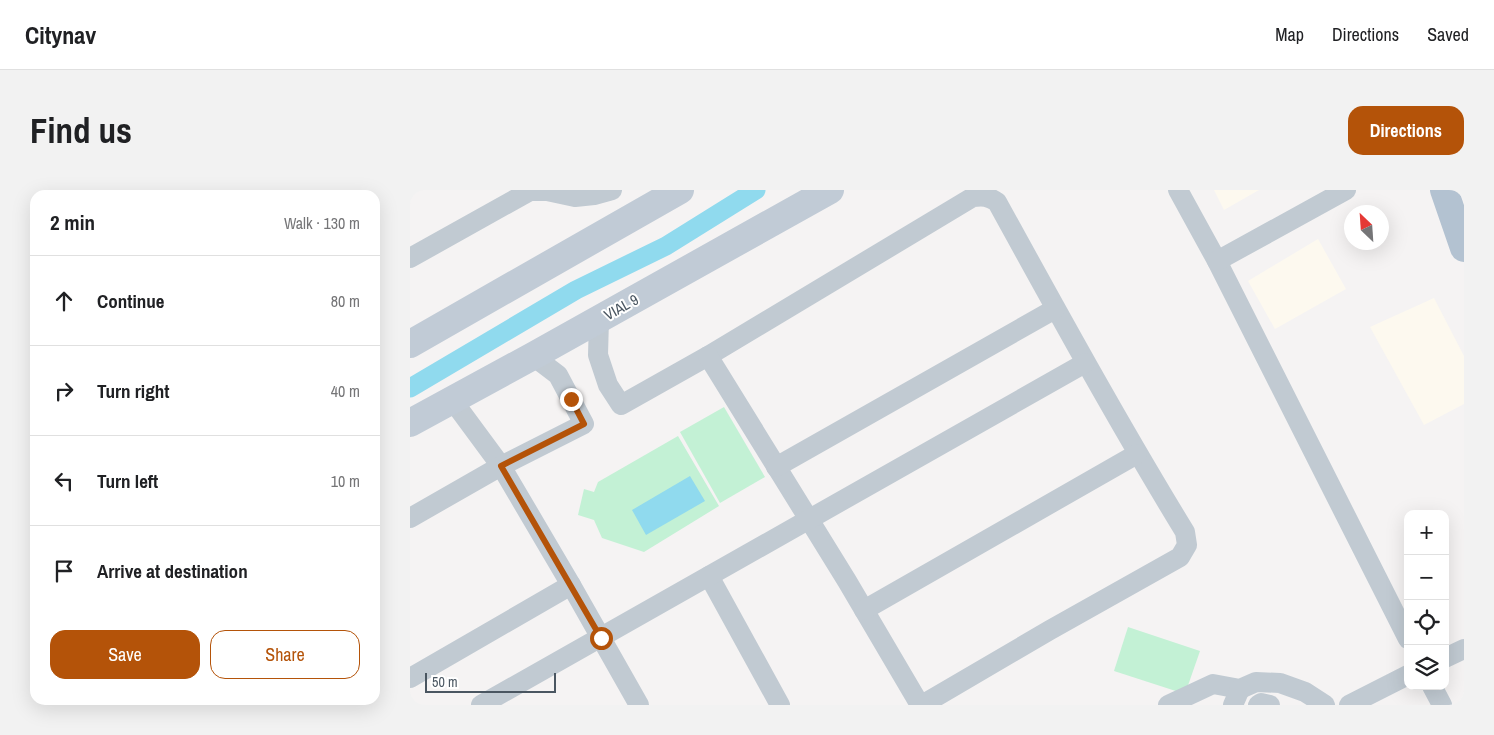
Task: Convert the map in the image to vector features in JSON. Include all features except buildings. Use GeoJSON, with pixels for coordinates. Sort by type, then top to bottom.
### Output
{"type":"FeatureCollection","features":[{"type":"Feature","properties":{"kind":"main road"},"geometry":{"type":"LineString","coordinates":[[1444,190],[1464,248]]}},
{"type":"Feature","properties":{"kind":"street"},"geometry":{"type":"LineString","coordinates":[[410,258],[530,190],[547,191],[575,197],[594,195],[612,190]]}},
{"type":"Feature","properties":{"kind":"street"},"geometry":{"type":"LineString","coordinates":[[410,344],[680,190]]}},
{"type":"Feature","properties":{"kind":"street","name":"VIAL 9"},"geometry":{"type":"LineString","coordinates":[[410,423],[453,401],[830,190]]}},
{"type":"Feature","properties":{"kind":"street"},"geometry":{"type":"LineString","coordinates":[[1178,190],[1217,261],[1404,630]]}},
{"type":"Feature","properties":{"kind":"street"},"geometry":{"type":"LineString","coordinates":[[1217,261],[1346,190]]}},
{"type":"Feature","properties":{"kind":"street"},"geometry":{"type":"LineString","coordinates":[[599,320],[598,355],[608,384],[621,405],[708,356],[973,197],[990,197],[997,202],[1085,363],[1137,454],[1185,532],[1187,545],[1180,558],[921,705],[708,356]]}},
{"type":"Feature","properties":{"kind":"street"},"geometry":{"type":"LineString","coordinates":[[776,468],[1056,309]]}},
{"type":"Feature","properties":{"kind":"street"},"geometry":{"type":"LineString","coordinates":[[410,518],[501,466],[584,424],[558,375],[533,356]]}},
{"type":"Feature","properties":{"kind":"street"},"geometry":{"type":"LineString","coordinates":[[481,705],[1085,363]]}},
{"type":"Feature","properties":{"kind":"street"},"geometry":{"type":"LineString","coordinates":[[453,401],[501,466],[639,705]]}},
{"type":"Feature","properties":{"kind":"street"},"geometry":{"type":"LineString","coordinates":[[864,610],[1137,454]]}},
{"type":"Feature","properties":{"kind":"street"},"geometry":{"type":"LineString","coordinates":[[709,576],[780,705]]}},
{"type":"Feature","properties":{"kind":"street"},"geometry":{"type":"LineString","coordinates":[[410,678],[571,585]]}},
{"type":"Feature","properties":{"kind":"street"},"geometry":{"type":"LineString","coordinates":[[1449,656],[1464,649]]}},
{"type":"Feature","properties":{"kind":"street"},"geometry":{"type":"LineString","coordinates":[[1349,705],[1404,677]]}},
{"type":"Feature","properties":{"kind":"street"},"geometry":{"type":"LineString","coordinates":[[1168,705],[1213,684],[1237,697],[1256,682],[1280,683],[1305,692],[1325,705]]}},
{"type":"Feature","properties":{"kind":"street"},"geometry":{"type":"LineString","coordinates":[[1434,690],[1442,705]]}},
{"type":"Feature","properties":{"kind":"street"},"geometry":{"type":"LineString","coordinates":[[1258,705],[1261,703],[1270,705]]}},
{"type":"Feature","properties":{"kind":"shaded area"},"geometry":{"type":"Polygon","coordinates":[[[1214,190],[1259,190],[1224,210],[1214,190]]]}},
{"type":"Feature","properties":{"kind":"shaded area"},"geometry":{"type":"Polygon","coordinates":[[[1318,239],[1346,289],[1275,329],[1248,281],[1318,239]]]}},
{"type":"Feature","properties":{"kind":"shaded area"},"geometry":{"type":"Polygon","coordinates":[[[1434,298],[1464,356],[1464,404],[1424,425],[1370,327],[1434,298]]]}},
{"type":"Feature","properties":{"kind":"green space"},"geometry":{"type":"Polygon","coordinates":[[[724,407],[765,477],[720,503],[680,432],[724,407]]]}},
{"type":"Feature","properties":{"kind":"green space"},"geometry":{"type":"Polygon","coordinates":[[[678,436],[719,506],[644,552],[602,538],[594,520],[578,515],[584,489],[594,492],[598,482],[678,436]]]}},
{"type":"Feature","properties":{"kind":"green space"},"geometry":{"type":"Polygon","coordinates":[[[1128,627],[1200,651],[1185,694],[1114,671],[1128,627]]]}},
{"type":"Feature","properties":{"kind":"water"},"geometry":{"type":"Polygon","coordinates":[[[690,476],[705,501],[646,535],[632,510],[690,476]]]}},
{"type":"Feature","properties":{"kind":"waterway"},"geometry":{"type":"LineString","coordinates":[[410,388],[576,290],[666,246],[756,190]]}},
{"type":"Feature","properties":{"kind":"route"},"geometry":{"type":"LineString","coordinates":[[571,399],[584,424],[501,466],[601,638]]}}]}
